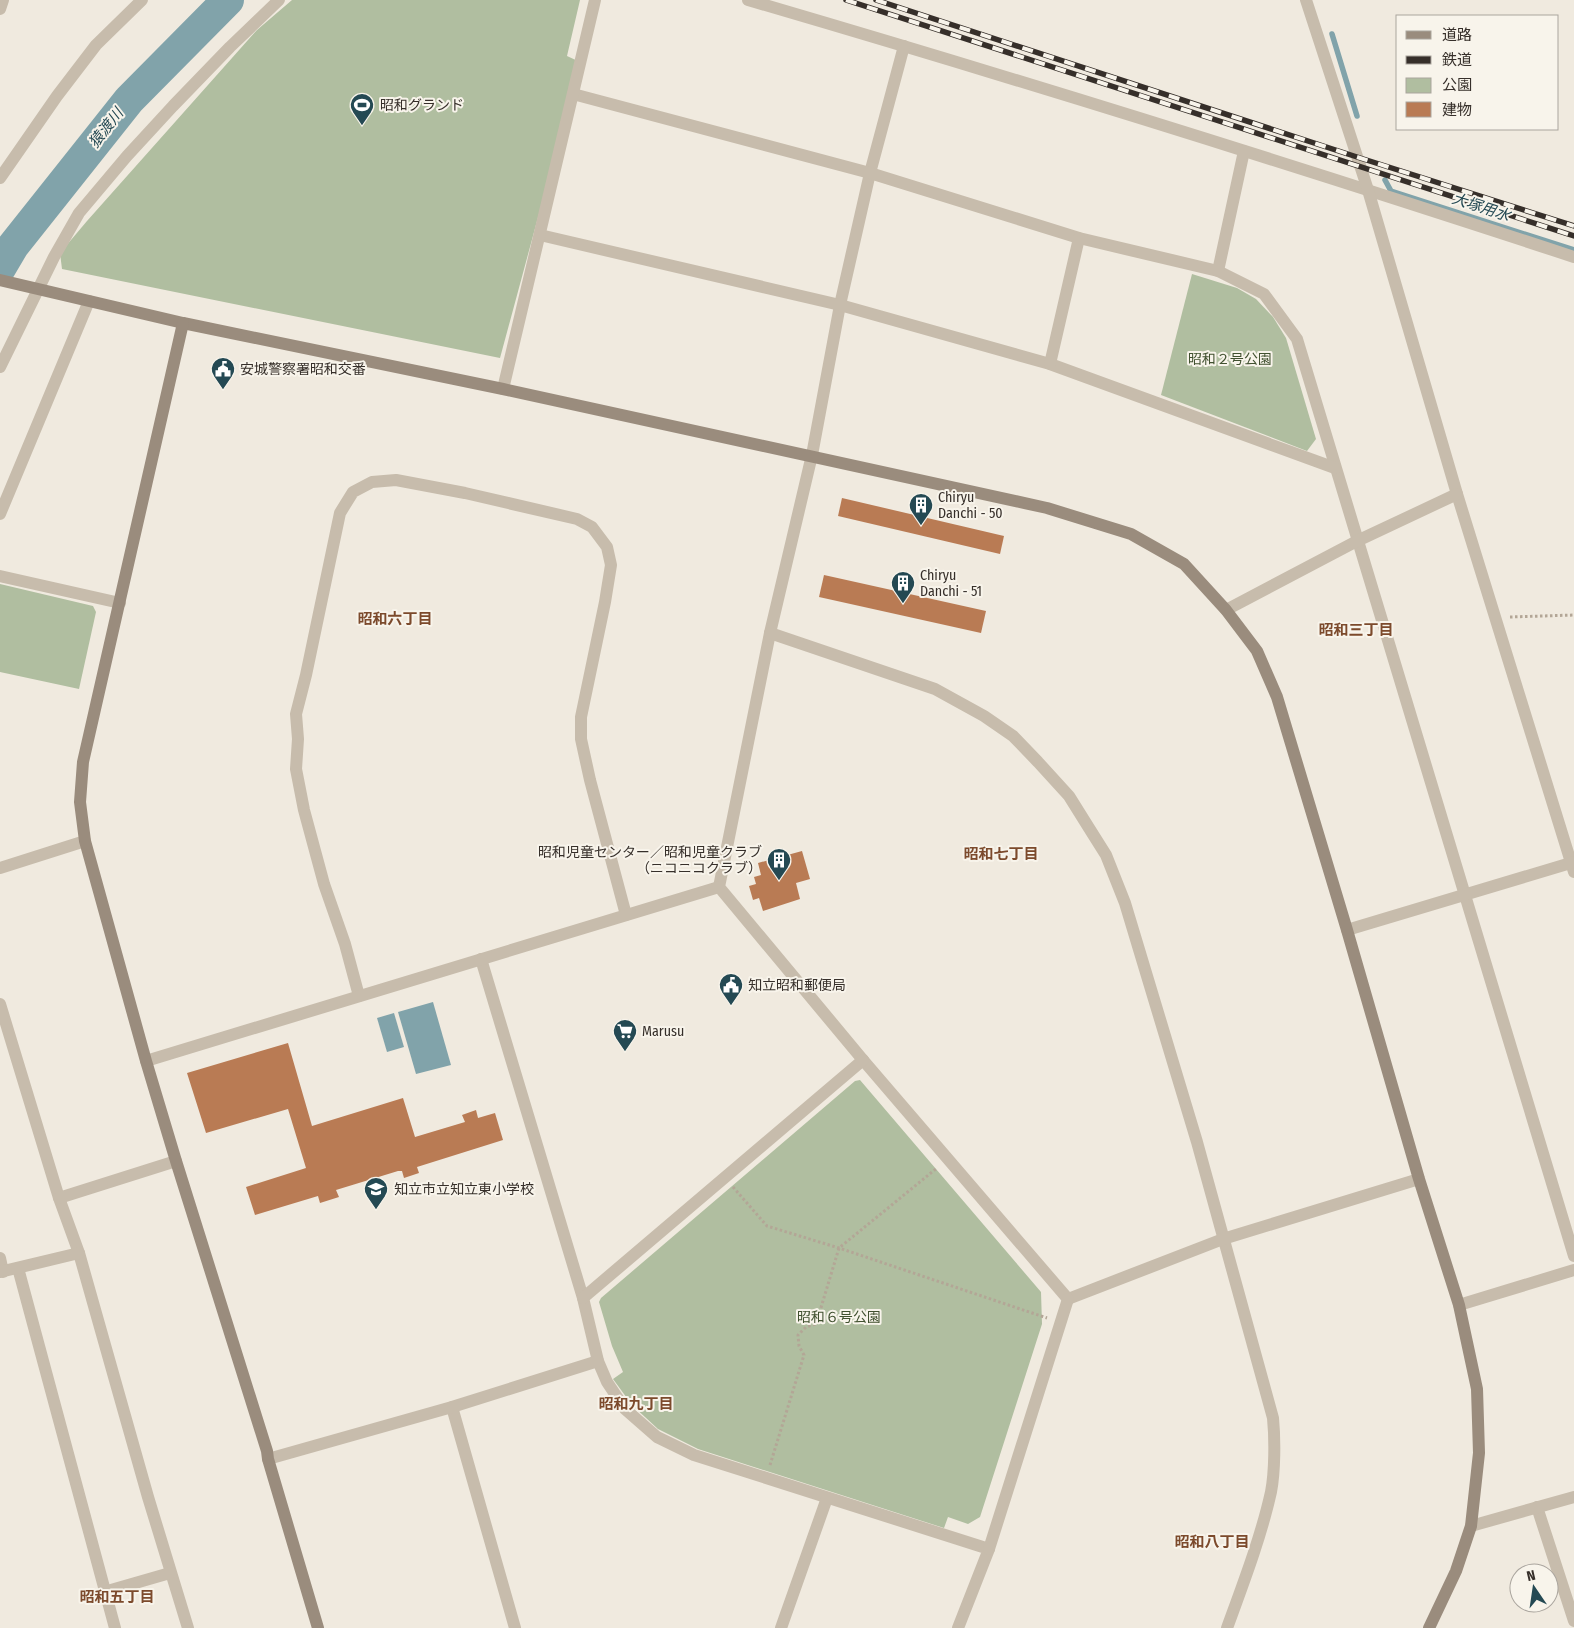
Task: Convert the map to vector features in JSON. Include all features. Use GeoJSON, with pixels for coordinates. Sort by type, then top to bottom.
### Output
{"type":"FeatureCollection","features":[{"type":"Feature","properties":{"kind":"street"},"geometry":{"type":"LineString","coordinates":[[0,9],[3,0]]}},
{"type":"Feature","properties":{"kind":"street"},"geometry":{"type":"LineString","coordinates":[[0,178],[57,96],[96,45],[142,0]]}},
{"type":"Feature","properties":{"kind":"street"},"geometry":{"type":"LineString","coordinates":[[0,367],[33,288],[79,213],[127,156],[173,106],[279,0]]}},
{"type":"Feature","properties":{"kind":"street"},"geometry":{"type":"LineString","coordinates":[[504,389],[595,0]]}},
{"type":"Feature","properties":{"kind":"street"},"geometry":{"type":"LineString","coordinates":[[748,0],[1244,151],[1574,257]]}},
{"type":"Feature","properties":{"kind":"street"},"geometry":{"type":"LineString","coordinates":[[1306,0],[1368,190],[1457,494],[1573,866],[1465,895],[1347,930]]}},
{"type":"Feature","properties":{"kind":"street"},"geometry":{"type":"LineString","coordinates":[[719,887],[770,633],[812,455],[840,305],[870,173],[904,46]]}},
{"type":"Feature","properties":{"kind":"street"},"geometry":{"type":"LineString","coordinates":[[573,94],[870,173],[1079,238],[1218,271],[1264,294],[1297,339],[1574,1256]]}},
{"type":"Feature","properties":{"kind":"street"},"geometry":{"type":"LineString","coordinates":[[1218,271],[1244,151]]}},
{"type":"Feature","properties":{"kind":"street"},"geometry":{"type":"LineString","coordinates":[[540,235],[840,305],[1050,364],[1335,468]]}},
{"type":"Feature","properties":{"kind":"street"},"geometry":{"type":"LineString","coordinates":[[1050,364],[1079,238]]}},
{"type":"Feature","properties":{"kind":"street"},"geometry":{"type":"LineString","coordinates":[[0,280],[183,323],[504,389],[1047,508],[1131,534],[1184,564],[1226,610],[1257,651],[1277,697],[1419,1179],[1459,1305],[1477,1389],[1479,1453],[1471,1526],[1456,1571],[1429,1628]]}},
{"type":"Feature","properties":{"kind":"street"},"geometry":{"type":"LineString","coordinates":[[0,514],[89,301]]}},
{"type":"Feature","properties":{"kind":"street"},"geometry":{"type":"LineString","coordinates":[[183,323],[82,762],[80,802],[85,841],[146,1061],[267,1451],[317,1628]]}},
{"type":"Feature","properties":{"kind":"street"},"geometry":{"type":"LineString","coordinates":[[359,996],[345,944],[324,884],[304,810],[296,769],[298,739],[296,714],[340,513],[354,492],[372,482],[396,480],[465,493],[577,519],[592,527],[607,547],[610,565],[609,574],[581,717],[581,740],[626,915]]}},
{"type":"Feature","properties":{"kind":"street"},"geometry":{"type":"LineString","coordinates":[[1226,610],[1357,541],[1457,494]]}},
{"type":"Feature","properties":{"kind":"street"},"geometry":{"type":"LineString","coordinates":[[0,576],[120,603]]}},
{"type":"Feature","properties":{"kind":"street"},"geometry":{"type":"LineString","coordinates":[[770,633],[935,689],[984,716],[1013,736],[1069,796],[1106,855],[1125,903],[1197,1142],[1273,1418],[1271,1490],[1239,1596],[1227,1628]]}},
{"type":"Feature","properties":{"kind":"street"},"geometry":{"type":"LineString","coordinates":[[0,868],[85,841]]}},
{"type":"Feature","properties":{"kind":"street"},"geometry":{"type":"LineString","coordinates":[[146,1061],[719,887]]}},
{"type":"Feature","properties":{"kind":"street"},"geometry":{"type":"LineString","coordinates":[[719,887],[863,1060],[1068,1299]]}},
{"type":"Feature","properties":{"kind":"street"},"geometry":{"type":"LineString","coordinates":[[481,959],[583,1298],[598,1361],[607,1382],[625,1408],[657,1437],[694,1454],[988,1549]]}},
{"type":"Feature","properties":{"kind":"street"},"geometry":{"type":"LineString","coordinates":[[0,1004],[59,1198],[78,1253],[170,1573],[188,1628]]}},
{"type":"Feature","properties":{"kind":"street"},"geometry":{"type":"LineString","coordinates":[[583,1298],[863,1060]]}},
{"type":"Feature","properties":{"kind":"street"},"geometry":{"type":"LineString","coordinates":[[59,1198],[176,1161]]}},
{"type":"Feature","properties":{"kind":"street"},"geometry":{"type":"LineString","coordinates":[[1068,1299],[1223,1239],[1419,1179]]}},
{"type":"Feature","properties":{"kind":"street"},"geometry":{"type":"LineString","coordinates":[[0,1258],[2,1272],[78,1253]]}},
{"type":"Feature","properties":{"kind":"street"},"geometry":{"type":"LineString","coordinates":[[18,1268],[115,1628]]}},
{"type":"Feature","properties":{"kind":"street"},"geometry":{"type":"LineString","coordinates":[[1459,1305],[1574,1270]]}},
{"type":"Feature","properties":{"kind":"street"},"geometry":{"type":"LineString","coordinates":[[958,1628],[988,1549],[1062,1323],[1068,1299]]}},
{"type":"Feature","properties":{"kind":"street"},"geometry":{"type":"LineString","coordinates":[[268,1459],[452,1407],[598,1361]]}},
{"type":"Feature","properties":{"kind":"street"},"geometry":{"type":"LineString","coordinates":[[452,1407],[514,1628]]}},
{"type":"Feature","properties":{"kind":"street"},"geometry":{"type":"LineString","coordinates":[[1471,1526],[1574,1497]]}},
{"type":"Feature","properties":{"kind":"street"},"geometry":{"type":"LineString","coordinates":[[781,1628],[827,1498]]}},
{"type":"Feature","properties":{"kind":"street"},"geometry":{"type":"LineString","coordinates":[[1538,1507],[1574,1621]]}},
{"type":"Feature","properties":{"kind":"street"},"geometry":{"type":"LineString","coordinates":[[104,1592],[170,1573]]}},
{"type":"Feature","properties":{"kind":"path"},"geometry":{"type":"LineString","coordinates":[[1495,617],[1574,615]]}},
{"type":"Feature","properties":{"kind":"path"},"geometry":{"type":"LineString","coordinates":[[766,1477],[804,1355],[799,1346],[798,1335],[806,1327],[816,1324],[840,1248],[948,1158]]}},
{"type":"Feature","properties":{"kind":"path"},"geometry":{"type":"LineString","coordinates":[[724,1177],[766,1226],[840,1248],[1062,1323]]}},
{"type":"Feature","properties":{"kind":"green space","name":"昭和グランド"},"geometry":{"type":"Polygon","coordinates":[[[292,0],[580,0],[567,56],[580,62],[500,358],[62,269],[60,253],[87,221],[257,30],[292,0]]]}},
{"type":"Feature","properties":{"kind":"green space","name":"昭和２号公園"},"geometry":{"type":"Polygon","coordinates":[[[1192,274],[1237,288],[1256,299],[1273,317],[1286,338],[1316,439],[1307,451],[1161,395],[1192,274]]]}},
{"type":"Feature","properties":{"kind":"green space"},"geometry":{"type":"Polygon","coordinates":[[[0,584],[93,606],[96,612],[79,689],[0,672],[0,584]]]}},
{"type":"Feature","properties":{"kind":"green space","name":"昭和６号公園"},"geometry":{"type":"Polygon","coordinates":[[[860,1080],[1041,1292],[1042,1324],[980,1517],[968,1524],[948,1517],[944,1528],[698,1449],[658,1429],[632,1405],[613,1379],[623,1372],[612,1346],[599,1302],[601,1298],[855,1081],[860,1080]]]}},
{"type":"Feature","properties":{"kind":"water"},"geometry":{"type":"Polygon","coordinates":[[[433,1002],[451,1065],[416,1074],[398,1012],[433,1002]]]}},
{"type":"Feature","properties":{"kind":"water"},"geometry":{"type":"Polygon","coordinates":[[[394,1013],[404,1047],[387,1052],[377,1018],[394,1013]]]}},
{"type":"Feature","properties":{"kind":"building","name":"Chiryu Danchi - 50"},"geometry":{"type":"Polygon","coordinates":[[[842,498],[1004,536],[1000,554],[838,516],[842,498]]]}},
{"type":"Feature","properties":{"kind":"building","name":"Chiryu Danchi - 51"},"geometry":{"type":"Polygon","coordinates":[[[824,575],[986,611],[981,633],[819,597],[824,575]]]}},
{"type":"Feature","properties":{"kind":"building","name":"昭和児童センター／昭和児童クラブ （ニコニコクラブ）"},"geometry":{"type":"Polygon","coordinates":[[[802,851],[810,879],[796,883],[800,899],[763,911],[759,898],[753,900],[749,886],[756,884],[754,877],[761,875],[758,863],[802,851]]]}},
{"type":"Feature","properties":{"kind":"building"},"geometry":{"type":"Polygon","coordinates":[[[288,1043],[312,1126],[403,1098],[415,1137],[465,1122],[462,1115],[476,1110],[478,1118],[495,1113],[503,1140],[417,1167],[419,1173],[404,1178],[402,1171],[398,1171],[336,1190],[339,1197],[320,1203],[318,1196],[255,1215],[246,1187],[306,1168],[288,1109],[206,1133],[187,1073],[288,1043]]]}},
{"type":"Feature","properties":{"kind":"waterway","name":"猿渡川"},"geometry":{"type":"LineString","coordinates":[[0,268],[13,246],[129,100],[228,0]]}},
{"type":"Feature","properties":{"kind":"waterway","name":"大塚用水"},"geometry":{"type":"LineString","coordinates":[[1332,34],[1357,116]]}},
{"type":"Feature","properties":{"kind":"waterway","name":"大塚用水"},"geometry":{"type":"LineString","coordinates":[[1385,180],[1391,191],[1574,250]]}},
{"type":"Feature","properties":{"kind":"railway"},"geometry":{"type":"LineString","coordinates":[[846,0],[1574,236]]}},
{"type":"Feature","properties":{"kind":"railway"},"geometry":{"type":"LineString","coordinates":[[876,0],[1574,226]]}},
{"type":"Feature","properties":{"kind":"place","name":"昭和グランド"},"geometry":{"type":"Point","coordinates":[362,126]}},
{"type":"Feature","properties":{"kind":"place","name":"安城警察署昭和交番"},"geometry":{"type":"Point","coordinates":[223,390]}},
{"type":"Feature","properties":{"kind":"place","name":"Chiryu Danchi - 50"},"geometry":{"type":"Point","coordinates":[921,526]}},
{"type":"Feature","properties":{"kind":"place","name":"Chiryu Danchi - 51"},"geometry":{"type":"Point","coordinates":[903,604]}},
{"type":"Feature","properties":{"kind":"place","name":"昭和児童センター／昭和児童クラブ （ニコニコクラブ）"},"geometry":{"type":"Point","coordinates":[779,881]}},
{"type":"Feature","properties":{"kind":"place","name":"知立昭和郵便局"},"geometry":{"type":"Point","coordinates":[731,1006]}},
{"type":"Feature","properties":{"kind":"place","name":"Marusu"},"geometry":{"type":"Point","coordinates":[625,1052]}},
{"type":"Feature","properties":{"kind":"place","name":"知立市立知立東小学校"},"geometry":{"type":"Point","coordinates":[376,1210]}},
{"type":"Feature","properties":{"kind":"district","name":"昭和六丁目"},"geometry":{"type":"Point","coordinates":[395,619]}},
{"type":"Feature","properties":{"kind":"district","name":"昭和三丁目"},"geometry":{"type":"Point","coordinates":[1356,630]}},
{"type":"Feature","properties":{"kind":"district","name":"昭和七丁目"},"geometry":{"type":"Point","coordinates":[1001,854]}},
{"type":"Feature","properties":{"kind":"district","name":"昭和九丁目"},"geometry":{"type":"Point","coordinates":[636,1404]}},
{"type":"Feature","properties":{"kind":"district","name":"昭和八丁目"},"geometry":{"type":"Point","coordinates":[1212,1542]}},
{"type":"Feature","properties":{"kind":"district","name":"昭和五丁目"},"geometry":{"type":"Point","coordinates":[117,1597]}}]}
